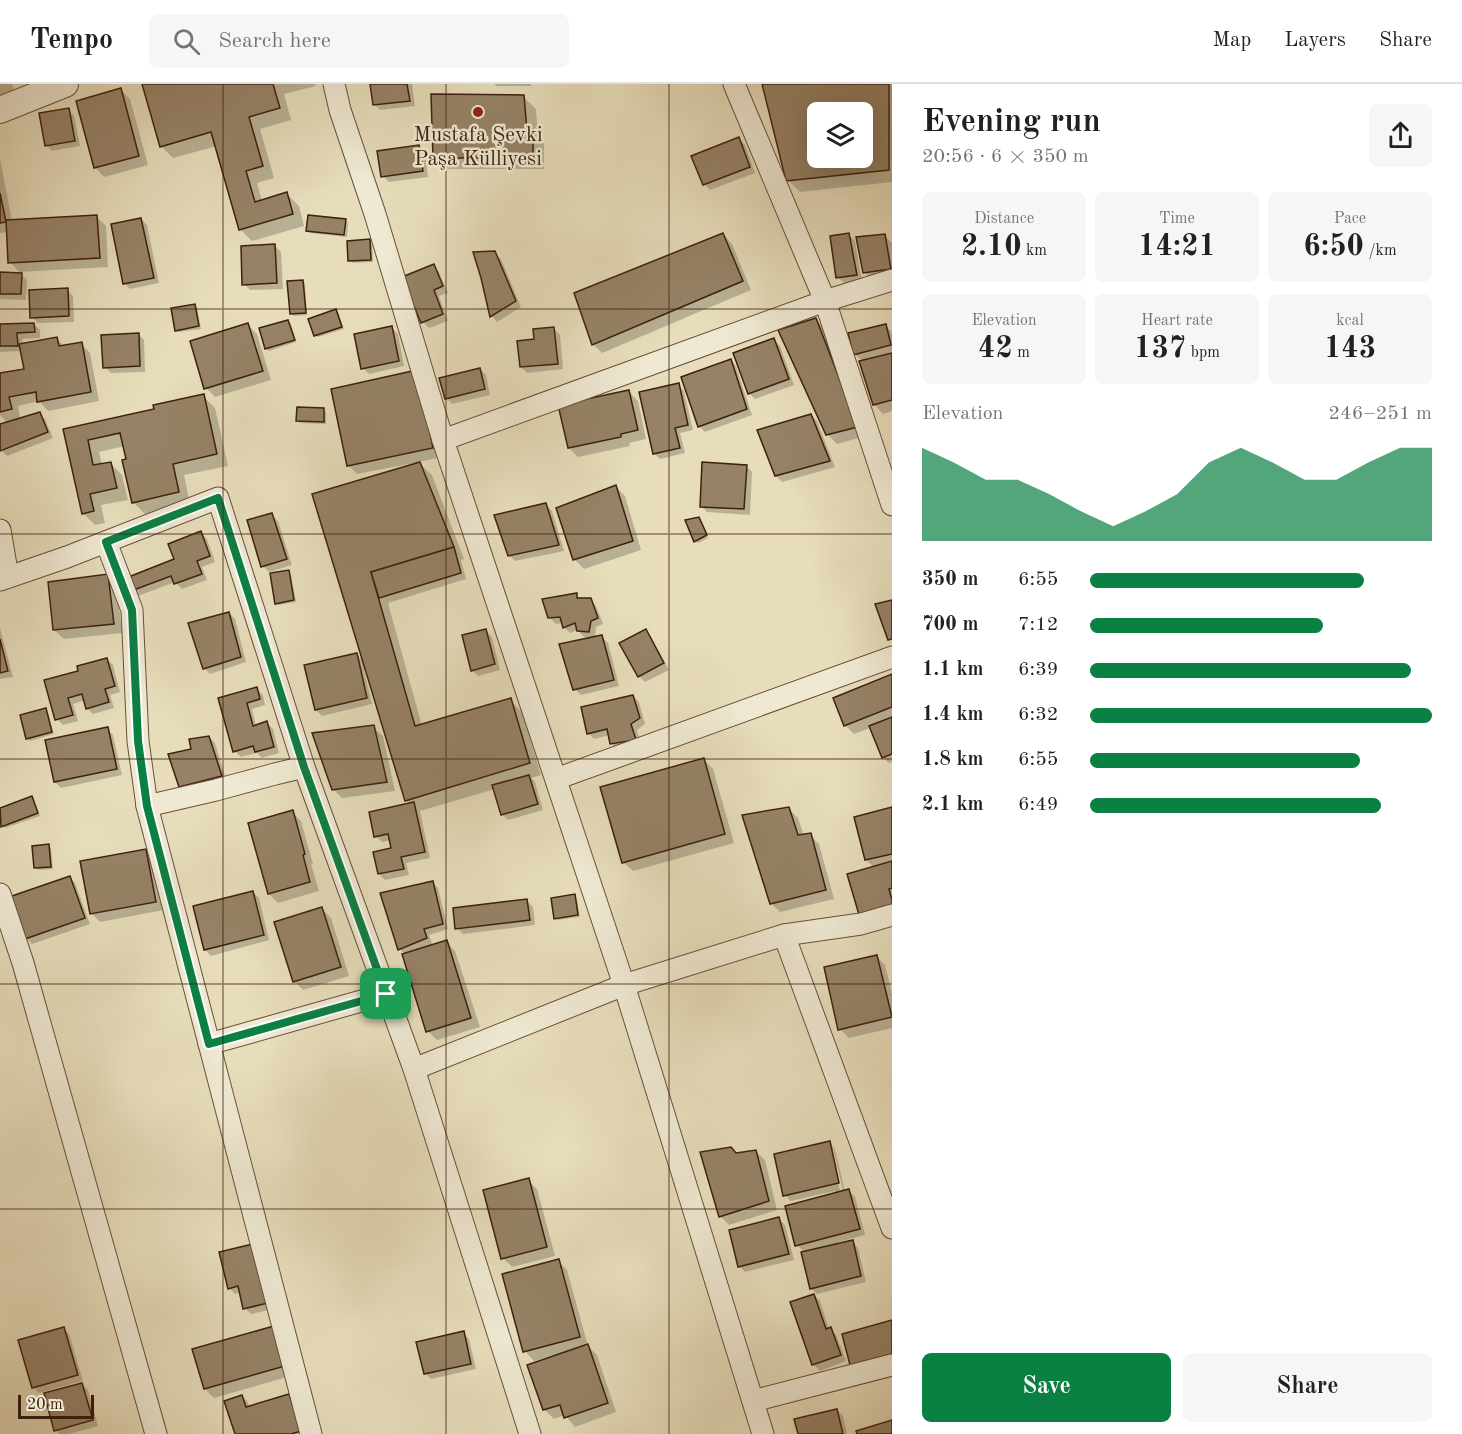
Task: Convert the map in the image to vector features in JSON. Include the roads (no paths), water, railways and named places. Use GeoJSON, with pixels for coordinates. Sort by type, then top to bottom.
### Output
{"type":"FeatureCollection","features":[{"type":"Feature","properties":{"kind":"street"},"geometry":{"type":"LineString","coordinates":[[11,99],[65,84]]}},
{"type":"Feature","properties":{"kind":"street"},"geometry":{"type":"LineString","coordinates":[[334,84],[340,110],[375,214],[443,440],[624,986],[763,1434]]}},
{"type":"Feature","properties":{"kind":"street"},"geometry":{"type":"LineString","coordinates":[[734,84],[825,301],[892,505]]}},
{"type":"Feature","properties":{"kind":"street"},"geometry":{"type":"LineString","coordinates":[[443,440],[825,301],[892,280]]}},
{"type":"Feature","properties":{"kind":"street"},"geometry":{"type":"LineString","coordinates":[[0,530],[4,578],[67,557],[218,498],[304,767],[414,1069],[530,1434]]}},
{"type":"Feature","properties":{"kind":"street"},"geometry":{"type":"LineString","coordinates":[[106,542],[132,610],[138,741],[147,806],[311,1434]]}},
{"type":"Feature","properties":{"kind":"street"},"geometry":{"type":"LineString","coordinates":[[556,779],[892,657]]}},
{"type":"Feature","properties":{"kind":"street"},"geometry":{"type":"LineString","coordinates":[[147,806],[304,767]]}},
{"type":"Feature","properties":{"kind":"street"},"geometry":{"type":"LineString","coordinates":[[0,894],[23,963],[156,1434]]}},
{"type":"Feature","properties":{"kind":"street"},"geometry":{"type":"LineString","coordinates":[[414,1069],[624,986],[784,935],[861,924],[892,915]]}},
{"type":"Feature","properties":{"kind":"street"},"geometry":{"type":"LineString","coordinates":[[784,935],[892,1228]]}},
{"type":"Feature","properties":{"kind":"street"},"geometry":{"type":"LineString","coordinates":[[209,1044],[386,994]]}},
{"type":"Feature","properties":{"kind":"street"},"geometry":{"type":"LineString","coordinates":[[753,1401],[892,1365]]}},
{"type":"Feature","properties":{"kind":"place","name":"Mustafa Şevki Paşa Külliyesi"},"geometry":{"type":"Point","coordinates":[478,112]}}]}
